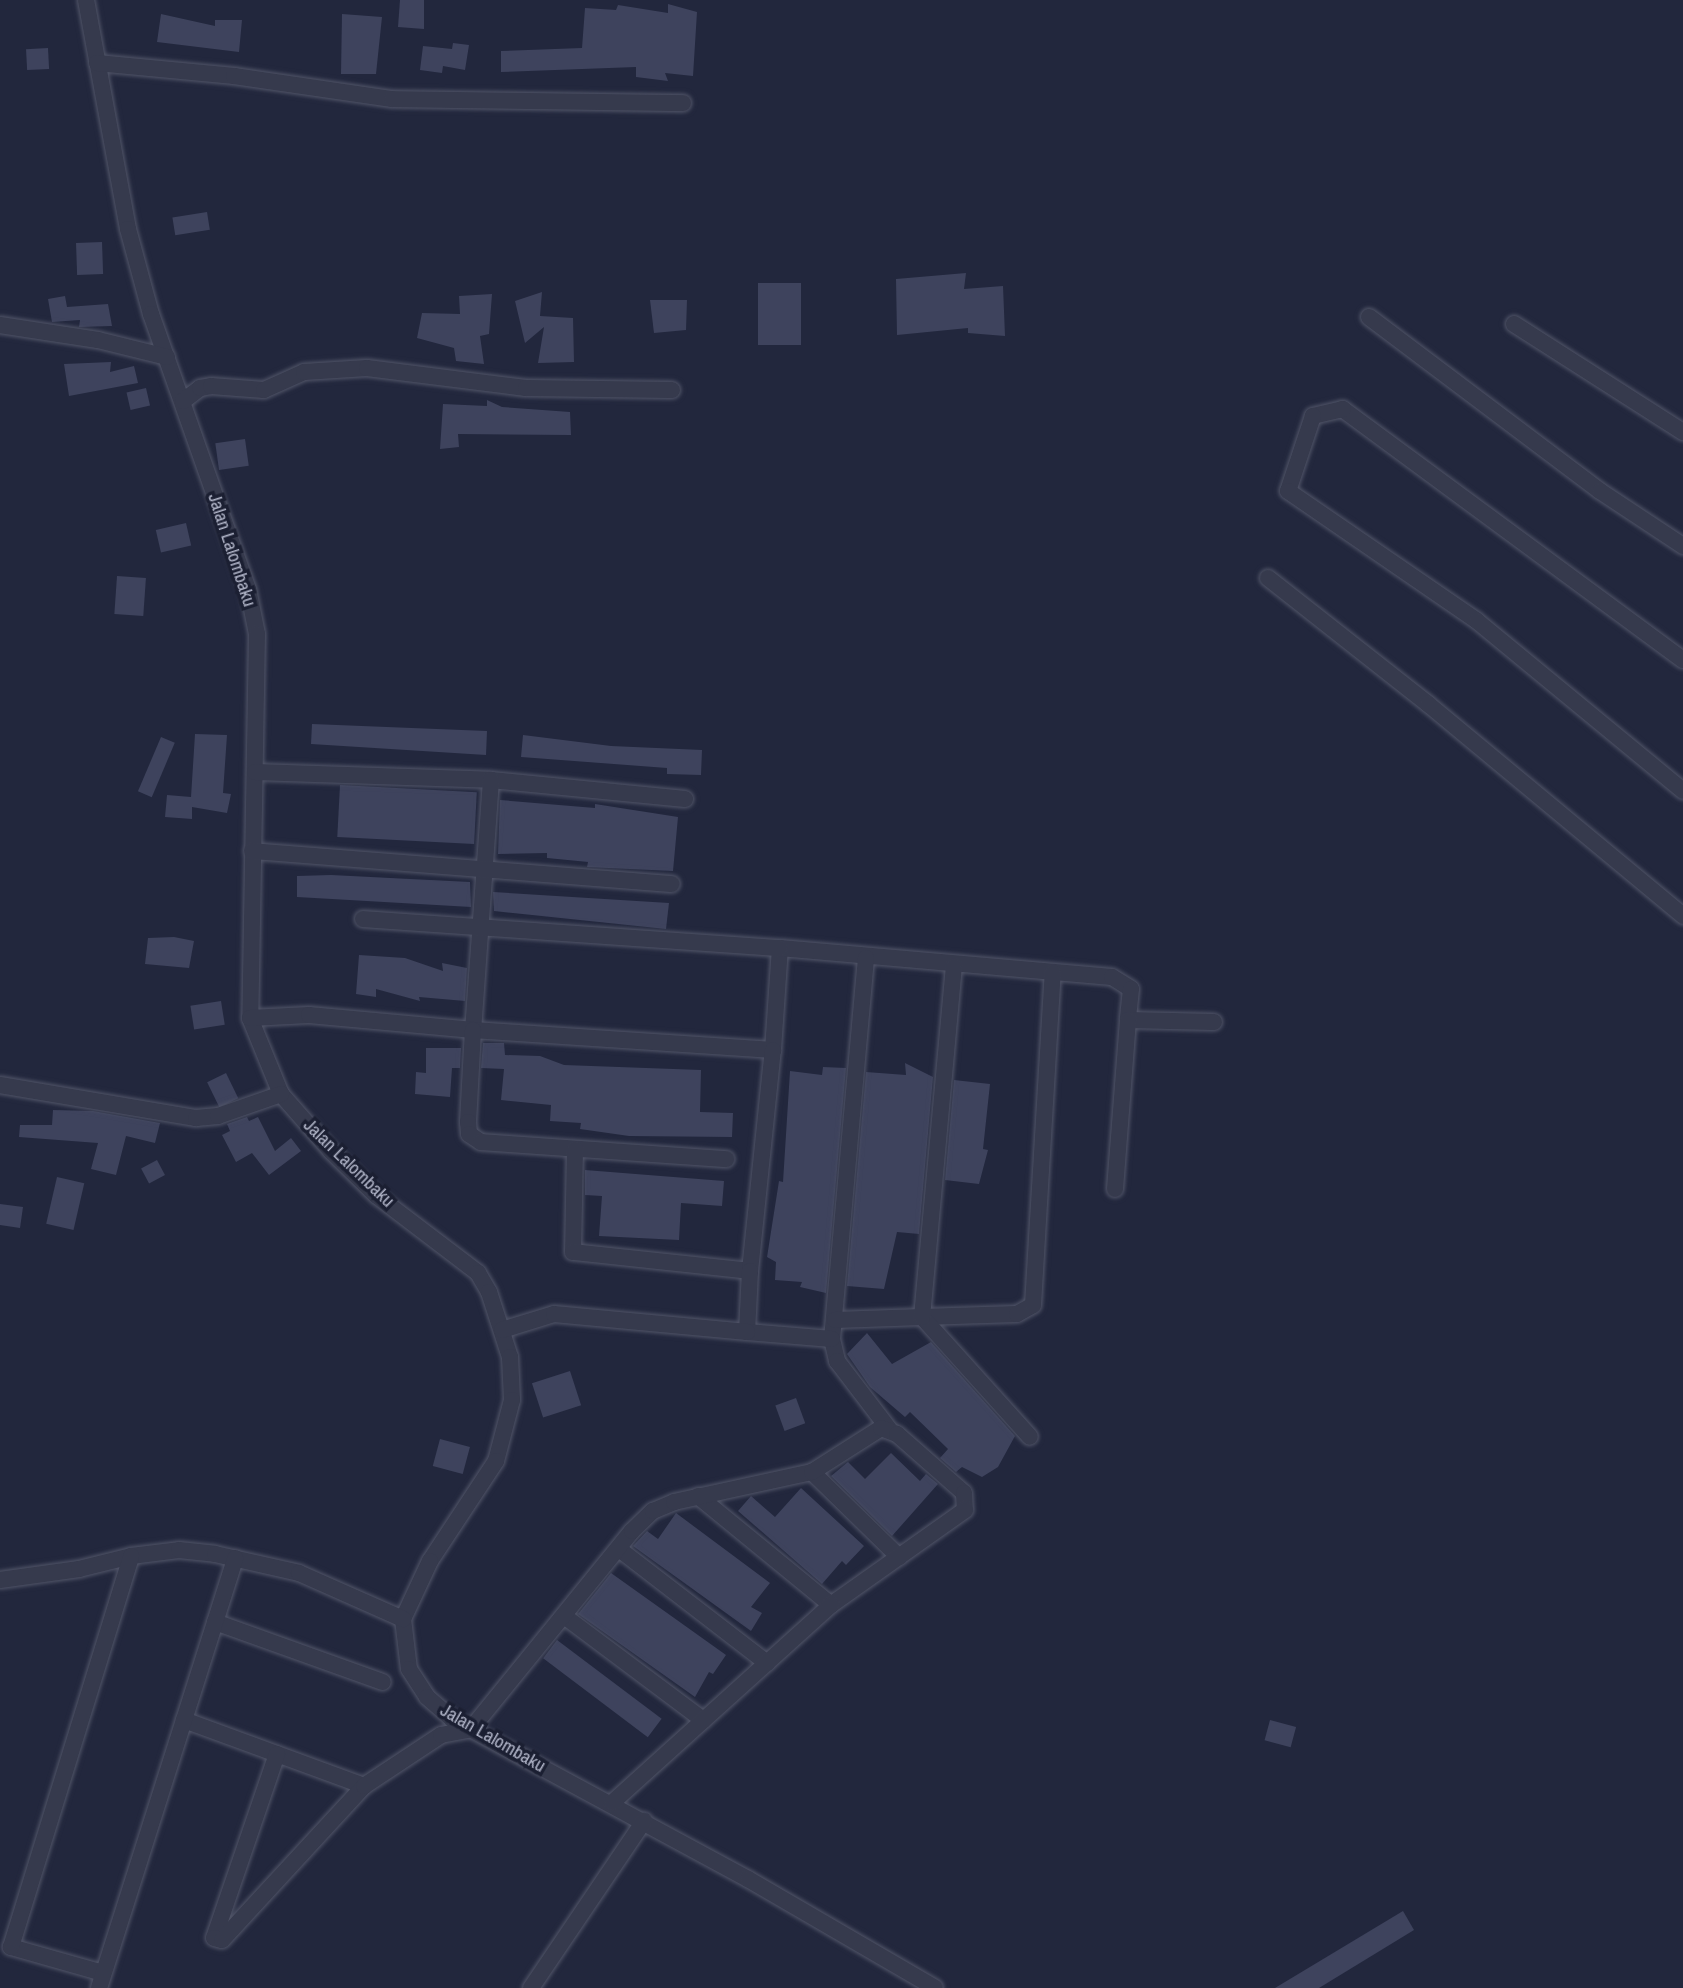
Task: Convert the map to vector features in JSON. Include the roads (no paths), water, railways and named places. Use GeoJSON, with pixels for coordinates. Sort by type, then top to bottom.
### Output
{"type":"FeatureCollection","features":[{"type":"Feature","properties":{"kind":"street","name":"Jalan Lalombaku"},"geometry":{"type":"LineString","coordinates":[[86,0],[128,229],[167,357],[253,612],[259,684],[252,851],[250,1018],[281,1094],[377,1196],[478,1273],[502,1330],[512,1377],[506,1435],[496,1461],[430,1561],[403,1619],[403,1642],[416,1683],[438,1709],[471,1729],[612,1803],[935,1988]]}},
{"type":"Feature","properties":{"kind":"street"},"geometry":{"type":"LineString","coordinates":[[97,63],[392,99],[683,103]]}},
{"type":"Feature","properties":{"kind":"street"},"geometry":{"type":"LineString","coordinates":[[1369,317],[1600,491],[1683,546]]}},
{"type":"Feature","properties":{"kind":"street"},"geometry":{"type":"LineString","coordinates":[[1514,324],[1683,432]]}},
{"type":"Feature","properties":{"kind":"street"},"geometry":{"type":"LineString","coordinates":[[0,326],[98,340],[167,357]]}},
{"type":"Feature","properties":{"kind":"street"},"geometry":{"type":"LineString","coordinates":[[183,401],[200,388],[264,390],[304,372],[367,368],[526,388],[672,390]]}},
{"type":"Feature","properties":{"kind":"street"},"geometry":{"type":"LineString","coordinates":[[1683,660],[1343,409],[1313,416],[1288,491],[1477,621],[1683,791]]}},
{"type":"Feature","properties":{"kind":"street"},"geometry":{"type":"LineString","coordinates":[[1268,579],[1428,704],[1683,916]]}},
{"type":"Feature","properties":{"kind":"street"},"geometry":{"type":"LineString","coordinates":[[255,772],[491,780],[685,799]]}},
{"type":"Feature","properties":{"kind":"street"},"geometry":{"type":"LineString","coordinates":[[491,780],[468,1122],[472,1138],[490,1144],[726,1159]]}},
{"type":"Feature","properties":{"kind":"street"},"geometry":{"type":"LineString","coordinates":[[252,851],[672,884]]}},
{"type":"Feature","properties":{"kind":"street"},"geometry":{"type":"LineString","coordinates":[[363,919],[780,948],[954,966],[1053,972],[1126,982],[1131,989],[1115,1189]]}},
{"type":"Feature","properties":{"kind":"street"},"geometry":{"type":"LineString","coordinates":[[747,1332],[780,948]]}},
{"type":"Feature","properties":{"kind":"street"},"geometry":{"type":"LineString","coordinates":[[612,1803],[831,1605],[965,1510],[967,1501],[889,1429],[837,1361],[832,1339],[866,957]]}},
{"type":"Feature","properties":{"kind":"street"},"geometry":{"type":"LineString","coordinates":[[954,966],[922,1317],[1030,1437]]}},
{"type":"Feature","properties":{"kind":"street"},"geometry":{"type":"LineString","coordinates":[[835,1320],[1017,1314],[1033,1305],[1053,972]]}},
{"type":"Feature","properties":{"kind":"street"},"geometry":{"type":"LineString","coordinates":[[250,1018],[309,1015],[473,1030],[772,1050]]}},
{"type":"Feature","properties":{"kind":"street"},"geometry":{"type":"LineString","coordinates":[[1128,1020],[1214,1022]]}},
{"type":"Feature","properties":{"kind":"street"},"geometry":{"type":"LineString","coordinates":[[0,1084],[196,1118],[218,1116],[281,1094]]}},
{"type":"Feature","properties":{"kind":"street"},"geometry":{"type":"LineString","coordinates":[[575,1149],[573,1252],[751,1271]]}},
{"type":"Feature","properties":{"kind":"street"},"geometry":{"type":"LineString","coordinates":[[502,1330],[554,1314],[676,1329],[832,1339]]}},
{"type":"Feature","properties":{"kind":"street"},"geometry":{"type":"LineString","coordinates":[[277,1754],[214,1938],[222,1940],[364,1786],[441,1735],[471,1729],[653,1511],[698,1496],[812,1472],[865,1435],[889,1429]]}},
{"type":"Feature","properties":{"kind":"street"},"geometry":{"type":"LineString","coordinates":[[812,1472],[899,1557]]}},
{"type":"Feature","properties":{"kind":"street"},"geometry":{"type":"LineString","coordinates":[[698,1496],[831,1605]]}},
{"type":"Feature","properties":{"kind":"street"},"geometry":{"type":"LineString","coordinates":[[619,1549],[767,1662]]}},
{"type":"Feature","properties":{"kind":"street"},"geometry":{"type":"LineString","coordinates":[[0,1580],[79,1569],[131,1556],[178,1550],[235,1558],[299,1573],[403,1619]]}},
{"type":"Feature","properties":{"kind":"street"},"geometry":{"type":"LineString","coordinates":[[131,1556],[11,1947],[101,1980],[235,1558]]}},
{"type":"Feature","properties":{"kind":"street"},"geometry":{"type":"LineString","coordinates":[[564,1616],[703,1720]]}},
{"type":"Feature","properties":{"kind":"street"},"geometry":{"type":"LineString","coordinates":[[215,1622],[383,1682]]}},
{"type":"Feature","properties":{"kind":"street"},"geometry":{"type":"LineString","coordinates":[[184,1720],[364,1786]]}},
{"type":"Feature","properties":{"kind":"street"},"geometry":{"type":"LineString","coordinates":[[531,1988],[644,1821]]}}]}
